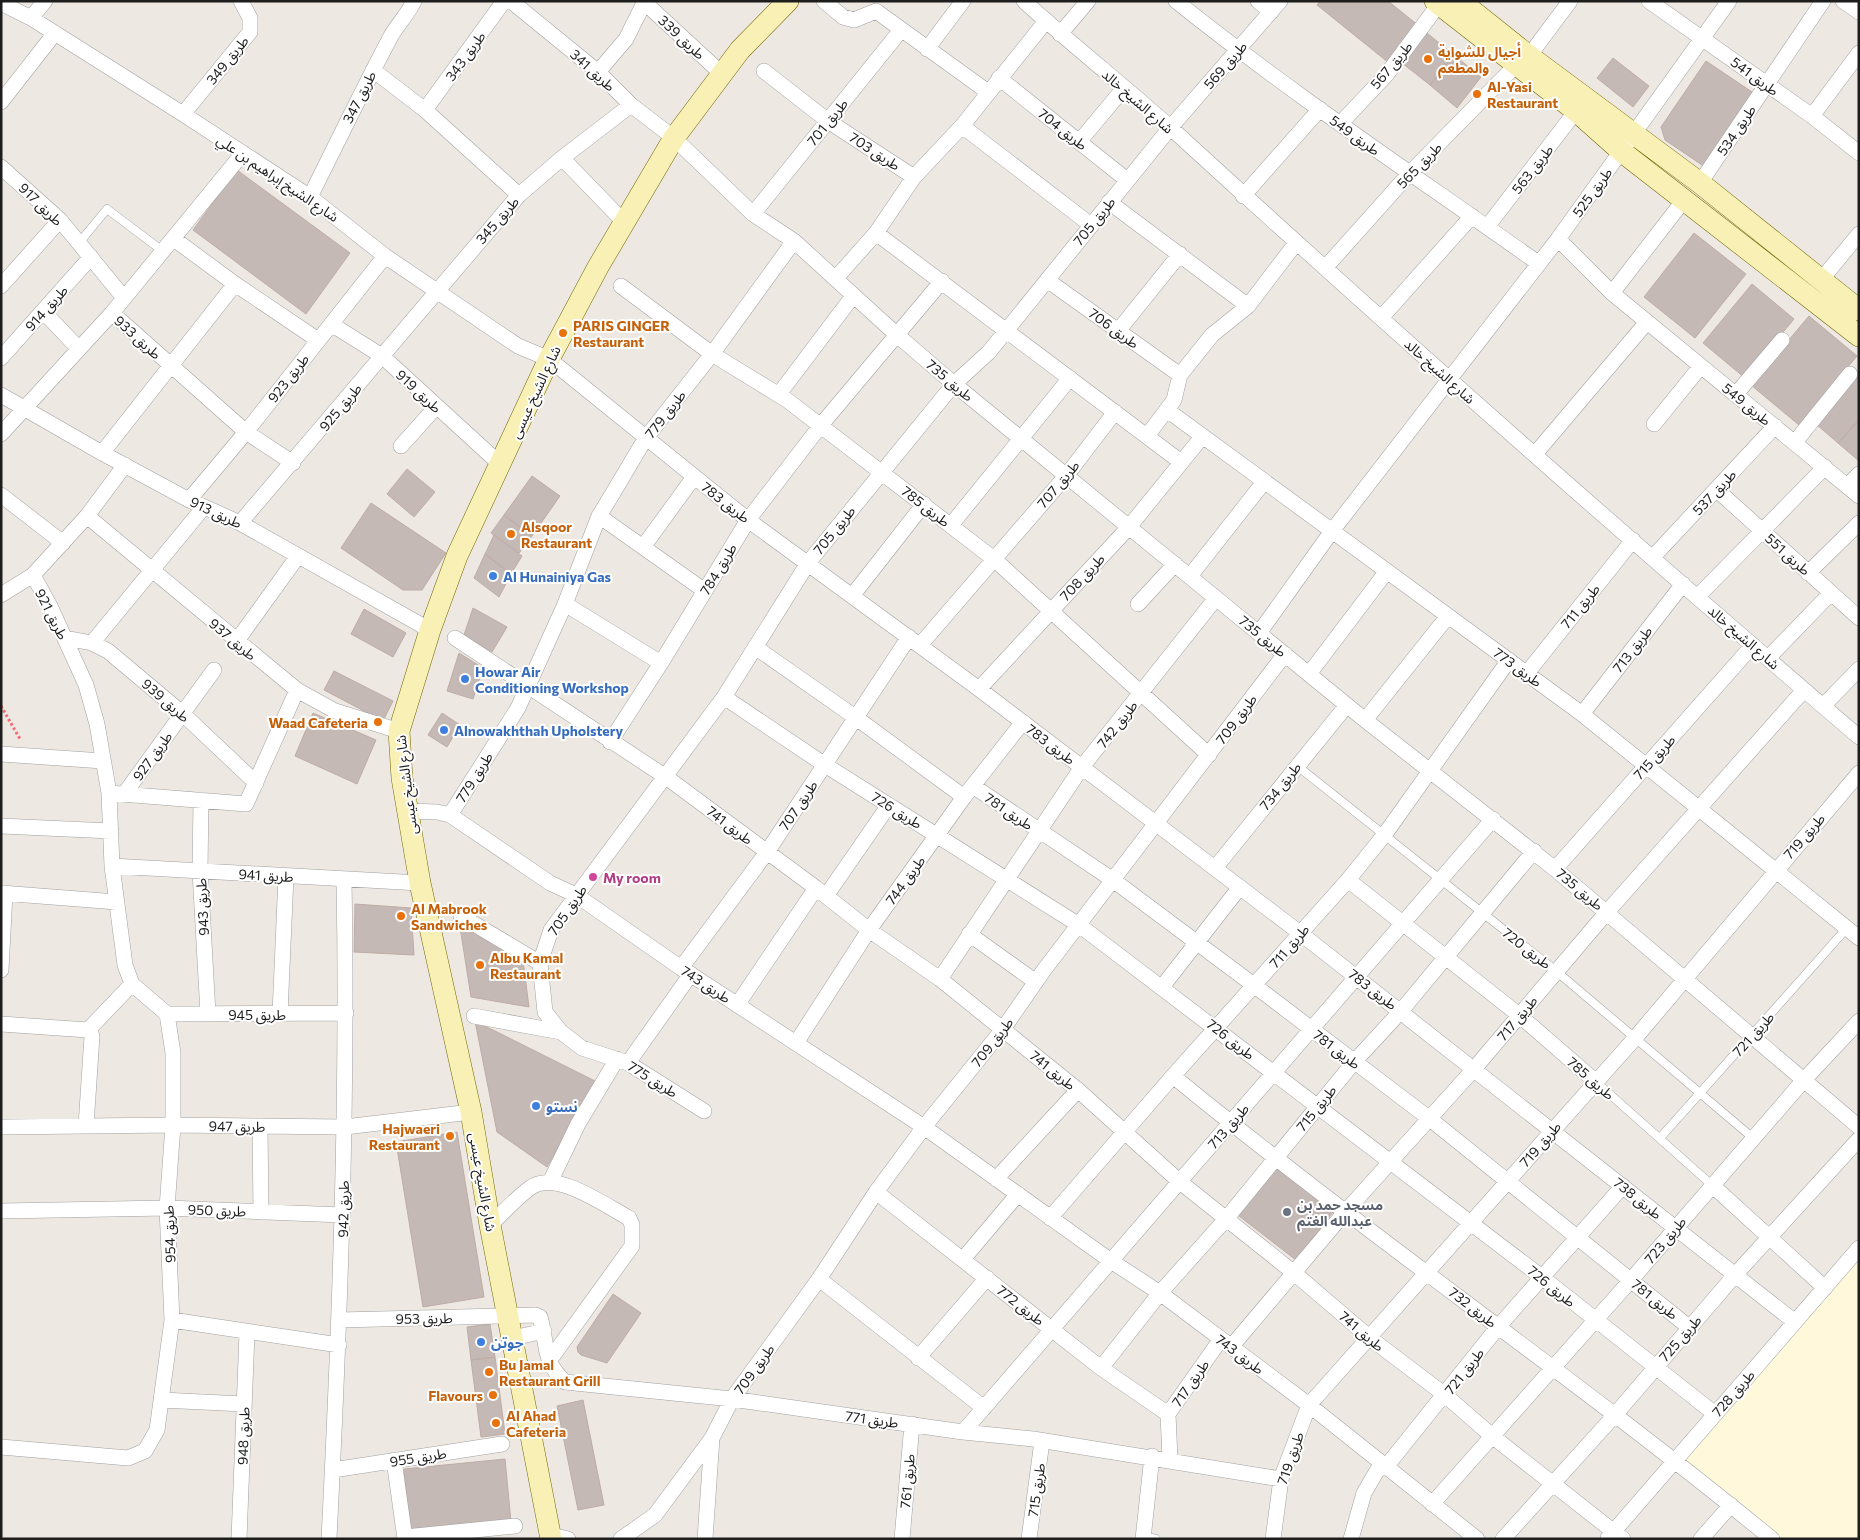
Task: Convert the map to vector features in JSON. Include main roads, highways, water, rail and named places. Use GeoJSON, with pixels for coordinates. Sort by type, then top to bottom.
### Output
{"type":"FeatureCollection","features":[{"type":"Feature","properties":{"kind":"place","name":"أجيال للشواية والمطعم"},"geometry":{"type":"Point","coordinates":[1428,59]}},
{"type":"Feature","properties":{"kind":"place","name":"Al-Yasi Restaurant"},"geometry":{"type":"Point","coordinates":[1477,94]}},
{"type":"Feature","properties":{"kind":"place","name":"PARIS GINGER Restaurant"},"geometry":{"type":"Point","coordinates":[563,333]}},
{"type":"Feature","properties":{"kind":"place","name":"Alsqoor Restaurant"},"geometry":{"type":"Point","coordinates":[511,534]}},
{"type":"Feature","properties":{"kind":"place","name":"Al Hunainiya Gas"},"geometry":{"type":"Point","coordinates":[493,576]}},
{"type":"Feature","properties":{"kind":"place","name":"Howar Air Conditioning Workshop"},"geometry":{"type":"Point","coordinates":[465,679]}},
{"type":"Feature","properties":{"kind":"place","name":"Waad Cafeteria"},"geometry":{"type":"Point","coordinates":[378,722]}},
{"type":"Feature","properties":{"kind":"place","name":"Alnowakhthah Upholstery"},"geometry":{"type":"Point","coordinates":[444,730]}},
{"type":"Feature","properties":{"kind":"place","name":"My room"},"geometry":{"type":"Point","coordinates":[593,877]}},
{"type":"Feature","properties":{"kind":"place","name":"Al Mabrook Sandwiches"},"geometry":{"type":"Point","coordinates":[401,916]}},
{"type":"Feature","properties":{"kind":"place","name":"Albu Kamal Restaurant"},"geometry":{"type":"Point","coordinates":[480,965]}},
{"type":"Feature","properties":{"kind":"place","name":"نستو"},"geometry":{"type":"Point","coordinates":[536,1106]}},
{"type":"Feature","properties":{"kind":"place","name":"Hajwaeri Restaurant"},"geometry":{"type":"Point","coordinates":[450,1136]}},
{"type":"Feature","properties":{"kind":"place","name":"مسجد حمد بن عبدالله الغتم"},"geometry":{"type":"Point","coordinates":[1287,1212]}},
{"type":"Feature","properties":{"kind":"place","name":"جوتن"},"geometry":{"type":"Point","coordinates":[481,1342]}},
{"type":"Feature","properties":{"kind":"place","name":"Bu Jamal Restaurant Grill"},"geometry":{"type":"Point","coordinates":[489,1372]}},
{"type":"Feature","properties":{"kind":"place","name":"Flavours"},"geometry":{"type":"Point","coordinates":[493,1395]}},
{"type":"Feature","properties":{"kind":"place","name":"Al Ahad Cafeteria"},"geometry":{"type":"Point","coordinates":[496,1423]}}]}
